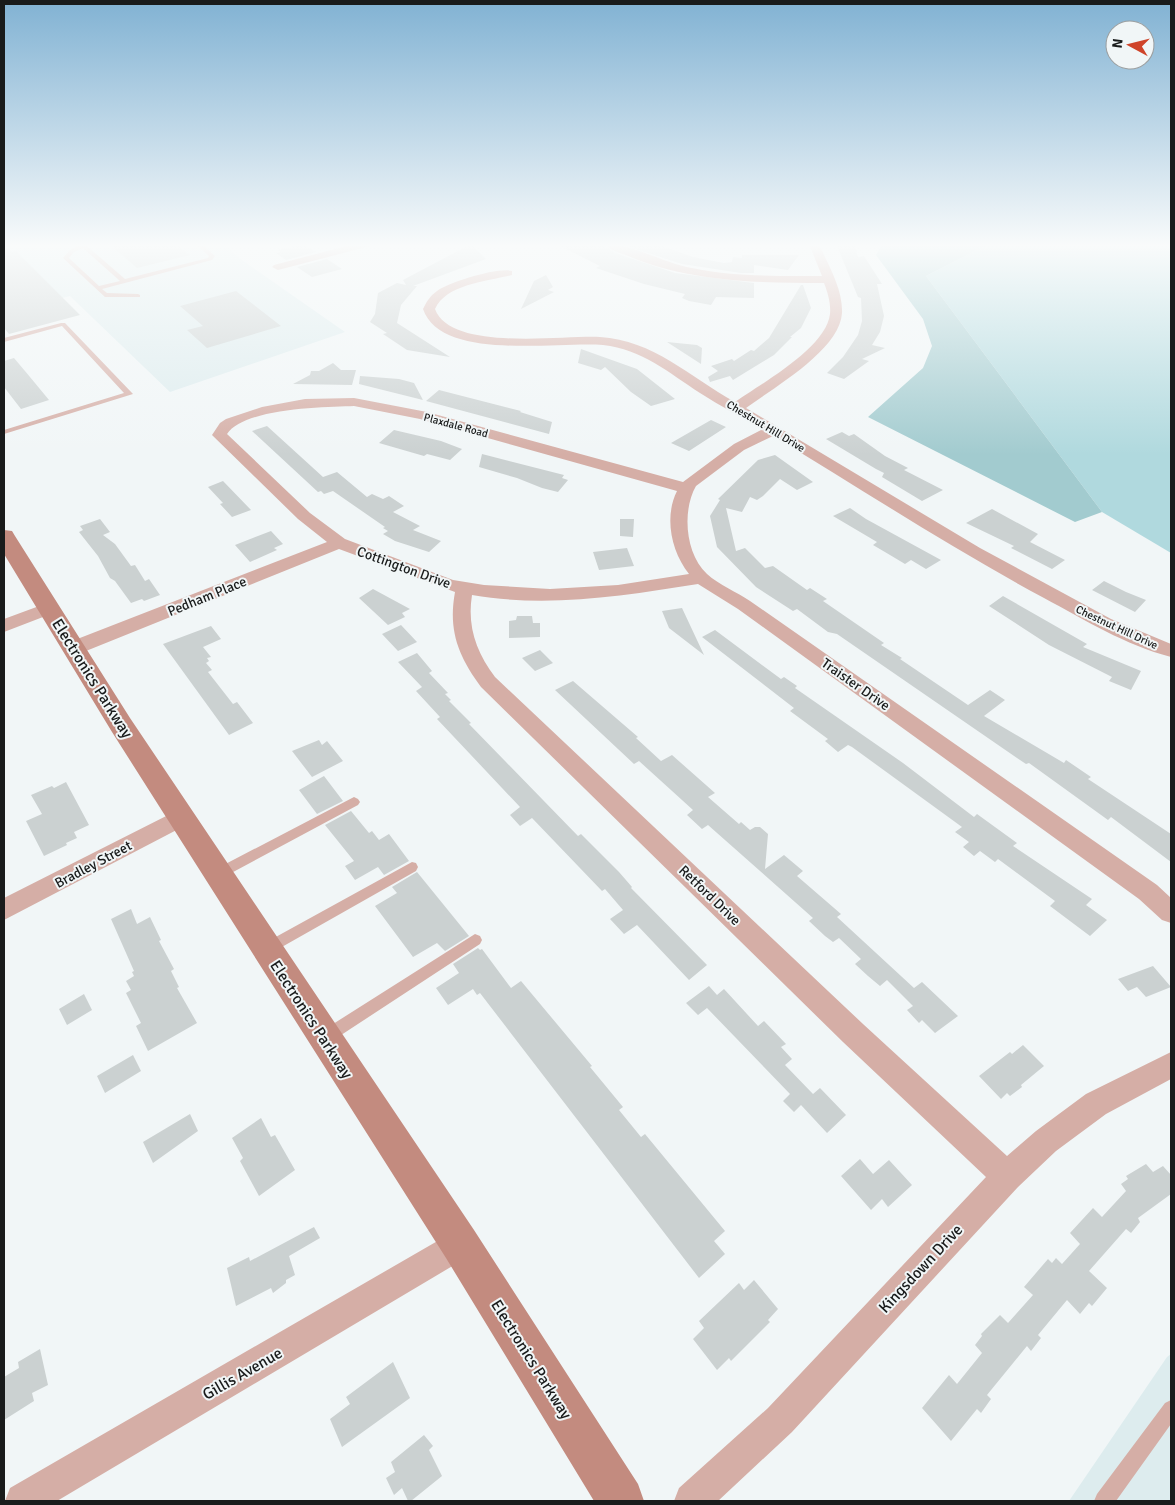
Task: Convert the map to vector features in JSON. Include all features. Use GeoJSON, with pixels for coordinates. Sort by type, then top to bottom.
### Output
{"type":"FeatureCollection","features":[{"type":"Feature","properties":{"kind":"main road","name":"Electronics Parkway"},"geometry":{"type":"LineString","coordinates":[[4,536],[121,725],[460,1244],[621,1501]]}},
{"type":"Feature","properties":{"kind":"street","name":"Chestnut Hill Drive"},"geometry":{"type":"LineString","coordinates":[[431,314],[431,318],[445,330],[471,339],[598,341],[637,349],[656,357],[694,385],[773,430],[965,548],[1085,612],[1171,652]]}},
{"type":"Feature","properties":{"kind":"street"},"geometry":{"type":"LineString","coordinates":[[736,408],[810,353],[827,336],[833,326],[836,314]]}},
{"type":"Feature","properties":{"kind":"street","name":"Plaxdale Road"},"geometry":{"type":"LineString","coordinates":[[224,426],[251,415],[296,405],[331,401],[354,402],[422,415],[686,488]]}},
{"type":"Feature","properties":{"kind":"street","name":"Cottington Drive"},"geometry":{"type":"LineString","coordinates":[[224,426],[218,435],[220,439],[304,516],[339,543],[421,576],[464,588],[550,595],[618,591],[701,578]]}},
{"type":"Feature","properties":{"kind":"street"},"geometry":{"type":"LineString","coordinates":[[686,488],[739,447],[773,430]]}},
{"type":"Feature","properties":{"kind":"street","name":"Traister Drive"},"geometry":{"type":"LineString","coordinates":[[686,488],[678,518],[680,535],[690,564],[701,578],[744,605],[1148,892],[1171,913]]}},
{"type":"Feature","properties":{"kind":"street","name":"Pedham Place"},"geometry":{"type":"LineString","coordinates":[[74,648],[339,543]]}},
{"type":"Feature","properties":{"kind":"street","name":"Retford Drive"},"geometry":{"type":"LineString","coordinates":[[464,588],[460,616],[464,635],[478,669],[488,682],[853,1033],[1007,1176]]}},
{"type":"Feature","properties":{"kind":"street"},"geometry":{"type":"LineString","coordinates":[[4,626],[50,608]]}},
{"type":"Feature","properties":{"kind":"street","name":"Bradley Street"},"geometry":{"type":"LineString","coordinates":[[4,910],[182,817]]}},
{"type":"Feature","properties":{"kind":"street","name":"Kingsdown Drive"},"geometry":{"type":"LineString","coordinates":[[692,1501],[780,1420],[1007,1176],[1046,1140],[1096,1104],[1171,1065]]}},
{"type":"Feature","properties":{"kind":"street","name":"Gillis Avenue"},"geometry":{"type":"LineString","coordinates":[[23,1501],[460,1244]]}},
{"type":"Feature","properties":{"kind":"lane"},"geometry":{"type":"LineString","coordinates":[[4,340],[63,324],[129,394],[4,432]]}},
{"type":"Feature","properties":{"kind":"lane"},"geometry":{"type":"LineString","coordinates":[[218,874],[354,802]]}},
{"type":"Feature","properties":{"kind":"lane"},"geometry":{"type":"LineString","coordinates":[[266,949],[412,866]]}},
{"type":"Feature","properties":{"kind":"lane"},"geometry":{"type":"LineString","coordinates":[[324,1038],[475,940]]}},
{"type":"Feature","properties":{"kind":"lane"},"geometry":{"type":"LineString","coordinates":[[1104,1501],[1171,1409]]}},
{"type":"Feature","properties":{"kind":"shaded area"},"geometry":{"type":"Polygon","coordinates":[[[89,314],[320,314],[345,332],[170,392],[89,314]]]}},
{"type":"Feature","properties":{"kind":"shaded area"},"geometry":{"type":"Polygon","coordinates":[[[919,314],[955,314],[1102,512],[1075,522],[868,417],[923,368],[932,346],[923,319],[919,314]]]}},
{"type":"Feature","properties":{"kind":"shaded area"},"geometry":{"type":"Polygon","coordinates":[[[955,314],[1171,314],[1171,553],[1102,512],[955,314]]]}},
{"type":"Feature","properties":{"kind":"shaded area"},"geometry":{"type":"Polygon","coordinates":[[[1171,1354],[1171,1501],[1069,1501],[1167,1357],[1171,1354]]]}},
{"type":"Feature","properties":{"kind":"building"},"geometry":{"type":"Polygon","coordinates":[[[4,314],[80,315],[9,334],[4,328],[4,314]]]}},
{"type":"Feature","properties":{"kind":"building"},"geometry":{"type":"Polygon","coordinates":[[[189,314],[266,314],[281,326],[207,348],[187,330],[203,326],[189,314]]]}},
{"type":"Feature","properties":{"kind":"building"},"geometry":{"type":"Polygon","coordinates":[[[375,314],[399,314],[397,323],[450,357],[407,350],[383,334],[387,333],[370,322],[375,314]]]}},
{"type":"Feature","properties":{"kind":"building"},"geometry":{"type":"Polygon","coordinates":[[[783,314],[808,314],[801,328],[774,355],[733,380],[730,376],[710,382],[708,377],[718,371],[711,366],[732,359],[734,361],[751,350],[754,351],[769,338],[783,314]]]}},
{"type":"Feature","properties":{"kind":"building"},"geometry":{"type":"Polygon","coordinates":[[[862,314],[884,314],[880,332],[872,345],[885,348],[862,359],[869,361],[844,379],[827,373],[843,357],[858,335],[862,314]]]}},
{"type":"Feature","properties":{"kind":"building"},"geometry":{"type":"Polygon","coordinates":[[[667,342],[697,345],[702,348],[701,364],[667,342]]]}},
{"type":"Feature","properties":{"kind":"building"},"geometry":{"type":"Polygon","coordinates":[[[581,349],[637,369],[675,399],[651,406],[631,392],[605,367],[601,370],[578,363],[581,349]]]}},
{"type":"Feature","properties":{"kind":"building"},"geometry":{"type":"Polygon","coordinates":[[[14,358],[49,400],[21,409],[4,387],[4,361],[14,358]]]}},
{"type":"Feature","properties":{"kind":"building"},"geometry":{"type":"Polygon","coordinates":[[[333,363],[341,370],[356,370],[352,385],[293,384],[310,375],[311,371],[319,371],[333,363]]]}},
{"type":"Feature","properties":{"kind":"building"},"geometry":{"type":"Polygon","coordinates":[[[360,376],[399,379],[414,383],[423,400],[359,384],[360,376]]]}},
{"type":"Feature","properties":{"kind":"building"},"geometry":{"type":"Polygon","coordinates":[[[439,390],[521,411],[552,422],[549,434],[426,401],[439,390]]]}},
{"type":"Feature","properties":{"kind":"building"},"geometry":{"type":"Polygon","coordinates":[[[711,420],[726,427],[689,451],[671,443],[711,420]]]}},
{"type":"Feature","properties":{"kind":"building"},"geometry":{"type":"Polygon","coordinates":[[[267,426],[323,477],[337,472],[367,497],[372,494],[383,499],[389,496],[404,506],[393,512],[420,526],[413,530],[441,541],[429,552],[395,541],[383,534],[388,531],[383,528],[385,527],[333,491],[324,494],[321,491],[318,492],[252,431],[267,426]]]}},
{"type":"Feature","properties":{"kind":"building"},"geometry":{"type":"Polygon","coordinates":[[[394,430],[441,441],[462,449],[450,460],[427,454],[424,456],[379,443],[394,430]]]}},
{"type":"Feature","properties":{"kind":"building"},"geometry":{"type":"Polygon","coordinates":[[[842,432],[849,436],[854,434],[885,456],[908,468],[904,470],[943,490],[922,501],[882,477],[884,473],[826,439],[842,432]]]}},
{"type":"Feature","properties":{"kind":"building"},"geometry":{"type":"Polygon","coordinates":[[[482,454],[564,475],[562,478],[568,480],[558,492],[542,488],[517,478],[479,467],[482,454]]]}},
{"type":"Feature","properties":{"kind":"building"},"geometry":{"type":"Polygon","coordinates":[[[775,455],[813,482],[797,490],[780,479],[757,500],[750,497],[742,512],[726,508],[736,551],[745,548],[765,568],[773,566],[807,590],[810,588],[827,599],[823,601],[884,643],[881,645],[902,658],[900,659],[968,705],[990,690],[1005,700],[984,716],[1064,763],[1066,760],[1091,777],[1088,779],[1171,834],[1171,862],[1111,817],[1108,820],[1029,763],[1026,764],[1017,758],[837,634],[828,632],[797,609],[793,611],[756,587],[717,547],[710,516],[720,500],[718,499],[758,460],[775,455]]]}},
{"type":"Feature","properties":{"kind":"building"},"geometry":{"type":"Polygon","coordinates":[[[223,481],[251,510],[232,517],[220,504],[223,503],[208,487],[223,481]]]}},
{"type":"Feature","properties":{"kind":"building"},"geometry":{"type":"Polygon","coordinates":[[[850,508],[866,519],[941,560],[926,569],[911,560],[905,564],[873,545],[877,542],[833,516],[850,508]]]}},
{"type":"Feature","properties":{"kind":"building"},"geometry":{"type":"Polygon","coordinates":[[[992,509],[1038,534],[1030,542],[1065,560],[1052,569],[1011,548],[1014,546],[966,523],[992,509]]]}},
{"type":"Feature","properties":{"kind":"building"},"geometry":{"type":"Polygon","coordinates":[[[100,519],[110,532],[103,535],[115,544],[131,566],[135,565],[145,581],[149,579],[160,595],[144,601],[142,599],[131,603],[115,581],[110,578],[98,556],[79,532],[83,530],[80,526],[100,519]]]}},
{"type":"Feature","properties":{"kind":"building"},"geometry":{"type":"Polygon","coordinates":[[[620,519],[634,519],[633,537],[620,536],[620,519]]]}},
{"type":"Feature","properties":{"kind":"building"},"geometry":{"type":"Polygon","coordinates":[[[271,531],[283,544],[274,548],[277,550],[250,562],[235,545],[271,531]]]}},
{"type":"Feature","properties":{"kind":"building"},"geometry":{"type":"Polygon","coordinates":[[[627,548],[634,566],[599,570],[593,552],[627,548]]]}},
{"type":"Feature","properties":{"kind":"building"},"geometry":{"type":"Polygon","coordinates":[[[1104,581],[1146,600],[1135,612],[1092,590],[1104,581]]]}},
{"type":"Feature","properties":{"kind":"building"},"geometry":{"type":"Polygon","coordinates":[[[373,589],[410,609],[402,613],[405,617],[388,625],[359,598],[373,589]]]}},
{"type":"Feature","properties":{"kind":"building"},"geometry":{"type":"Polygon","coordinates":[[[1003,596],[1087,644],[1083,647],[1141,671],[1131,690],[1109,681],[1112,677],[1049,645],[989,606],[1003,596]]]}},
{"type":"Feature","properties":{"kind":"building"},"geometry":{"type":"Polygon","coordinates":[[[682,608],[704,655],[669,628],[662,611],[682,608]]]}},
{"type":"Feature","properties":{"kind":"building"},"geometry":{"type":"Polygon","coordinates":[[[517,616],[532,616],[533,623],[540,623],[540,637],[509,638],[509,621],[516,620],[517,616]]]}},
{"type":"Feature","properties":{"kind":"building"},"geometry":{"type":"Polygon","coordinates":[[[401,625],[417,642],[398,651],[382,634],[401,625]]]}},
{"type":"Feature","properties":{"kind":"building"},"geometry":{"type":"Polygon","coordinates":[[[211,626],[221,639],[203,647],[211,657],[207,658],[209,661],[206,663],[212,670],[208,672],[233,704],[237,702],[253,723],[229,735],[163,644],[211,626]]]}},
{"type":"Feature","properties":{"kind":"building"},"geometry":{"type":"Polygon","coordinates":[[[715,630],[781,679],[784,677],[797,686],[795,688],[903,763],[974,817],[977,814],[1017,843],[1013,846],[1092,899],[1086,905],[1107,920],[1090,936],[1050,906],[1055,901],[998,859],[995,862],[980,851],[974,856],[963,847],[969,842],[955,832],[962,827],[852,747],[848,745],[838,752],[825,741],[828,739],[790,711],[794,708],[702,637],[715,630]]]}},
{"type":"Feature","properties":{"kind":"building"},"geometry":{"type":"Polygon","coordinates":[[[540,650],[553,663],[535,671],[522,658],[540,650]]]}},
{"type":"Feature","properties":{"kind":"building"},"geometry":{"type":"Polygon","coordinates":[[[417,653],[432,671],[429,673],[448,693],[445,694],[451,700],[449,701],[471,723],[469,724],[578,836],[581,834],[619,872],[631,888],[707,965],[689,980],[637,925],[624,934],[610,919],[623,910],[605,889],[602,891],[532,818],[520,826],[510,815],[520,807],[437,719],[440,717],[416,691],[422,687],[398,662],[417,653]]]}},
{"type":"Feature","properties":{"kind":"building"},"geometry":{"type":"Polygon","coordinates":[[[573,681],[638,737],[636,738],[661,761],[672,755],[715,793],[708,797],[739,824],[741,822],[750,830],[760,827],[768,834],[765,869],[784,855],[803,871],[797,876],[841,914],[837,917],[914,988],[922,982],[958,1016],[935,1033],[922,1020],[919,1023],[907,1010],[913,1006],[887,980],[880,986],[868,976],[855,964],[861,959],[839,938],[833,942],[825,936],[809,921],[813,918],[708,825],[702,829],[687,815],[693,810],[639,761],[634,764],[555,690],[573,681]]]}},
{"type":"Feature","properties":{"kind":"building"},"geometry":{"type":"Polygon","coordinates":[[[319,740],[322,745],[327,741],[343,761],[312,777],[292,751],[319,740]]]}},
{"type":"Feature","properties":{"kind":"building"},"geometry":{"type":"Polygon","coordinates":[[[324,776],[343,801],[317,814],[299,790],[324,776]]]}},
{"type":"Feature","properties":{"kind":"building"},"geometry":{"type":"Polygon","coordinates":[[[66,782],[89,825],[74,832],[77,838],[66,843],[67,845],[44,856],[26,821],[42,814],[31,795],[66,782]]]}},
{"type":"Feature","properties":{"kind":"building"},"geometry":{"type":"Polygon","coordinates":[[[351,811],[369,833],[372,831],[379,840],[389,834],[409,861],[384,875],[378,867],[355,880],[345,866],[354,861],[325,825],[351,811]]]}},
{"type":"Feature","properties":{"kind":"building"},"geometry":{"type":"Polygon","coordinates":[[[417,872],[469,936],[445,951],[437,943],[413,957],[375,906],[397,893],[392,887],[417,872]]]}},
{"type":"Feature","properties":{"kind":"building"},"geometry":{"type":"Polygon","coordinates":[[[131,909],[137,924],[150,917],[161,940],[159,941],[174,969],[171,971],[179,987],[177,988],[197,1023],[148,1051],[136,1026],[141,1023],[126,993],[131,990],[126,981],[134,976],[132,972],[134,971],[111,919],[131,909]]]}},
{"type":"Feature","properties":{"kind":"building"},"geometry":{"type":"Polygon","coordinates":[[[478,948],[482,949],[511,988],[521,981],[592,1066],[590,1067],[623,1107],[619,1110],[641,1137],[645,1134],[725,1231],[714,1241],[725,1254],[699,1278],[480,993],[477,995],[473,989],[448,1005],[436,988],[459,973],[453,964],[478,948]]]}},
{"type":"Feature","properties":{"kind":"building"},"geometry":{"type":"Polygon","coordinates":[[[1153,966],[1171,987],[1146,997],[1137,987],[1128,991],[1118,979],[1153,966]]]}},
{"type":"Feature","properties":{"kind":"building"},"geometry":{"type":"Polygon","coordinates":[[[709,986],[717,995],[724,989],[758,1026],[764,1021],[786,1044],[781,1047],[792,1059],[785,1065],[813,1094],[820,1088],[846,1115],[827,1133],[801,1105],[794,1112],[783,1101],[790,1094],[707,1008],[698,1015],[686,1003],[709,986]]]}},
{"type":"Feature","properties":{"kind":"building"},"geometry":{"type":"Polygon","coordinates":[[[84,994],[92,1010],[67,1025],[59,1009],[84,994]]]}},
{"type":"Feature","properties":{"kind":"building"},"geometry":{"type":"Polygon","coordinates":[[[1023,1045],[1044,1066],[1021,1085],[1022,1087],[1010,1096],[1007,1093],[1001,1099],[979,1076],[1010,1052],[1012,1054],[1023,1045]]]}},
{"type":"Feature","properties":{"kind":"building"},"geometry":{"type":"Polygon","coordinates":[[[133,1055],[141,1071],[105,1093],[97,1076],[133,1055]]]}},
{"type":"Feature","properties":{"kind":"building"},"geometry":{"type":"Polygon","coordinates":[[[190,1114],[198,1131],[153,1163],[143,1142],[190,1114]]]}},
{"type":"Feature","properties":{"kind":"building"},"geometry":{"type":"Polygon","coordinates":[[[261,1118],[271,1137],[275,1135],[295,1170],[259,1196],[240,1161],[243,1158],[232,1138],[261,1118]]]}},
{"type":"Feature","properties":{"kind":"building"},"geometry":{"type":"Polygon","coordinates":[[[860,1159],[873,1174],[889,1160],[912,1185],[888,1207],[882,1199],[871,1210],[841,1176],[860,1159]]]}},
{"type":"Feature","properties":{"kind":"building"},"geometry":{"type":"Polygon","coordinates":[[[1146,1164],[1153,1172],[1163,1166],[1171,1175],[1171,1194],[1138,1218],[1140,1222],[1131,1233],[1126,1229],[1089,1271],[1107,1288],[1092,1306],[1089,1303],[1080,1314],[1067,1300],[1038,1335],[1041,1338],[1031,1351],[1027,1346],[987,1395],[991,1399],[981,1413],[977,1409],[951,1441],[922,1408],[949,1375],[957,1384],[982,1353],[975,1345],[982,1336],[981,1334],[1000,1315],[1008,1323],[1033,1295],[1024,1287],[1048,1259],[1052,1263],[1056,1258],[1062,1264],[1080,1244],[1070,1233],[1093,1208],[1102,1217],[1126,1191],[1121,1184],[1128,1179],[1126,1176],[1146,1164]]]}},
{"type":"Feature","properties":{"kind":"building"},"geometry":{"type":"Polygon","coordinates":[[[314,1227],[320,1238],[289,1256],[295,1275],[286,1280],[286,1283],[273,1293],[271,1288],[236,1306],[227,1268],[249,1257],[250,1261],[314,1227]]]}},
{"type":"Feature","properties":{"kind":"building"},"geometry":{"type":"Polygon","coordinates":[[[754,1280],[778,1309],[768,1320],[770,1322],[731,1361],[729,1358],[717,1370],[693,1339],[704,1328],[699,1321],[739,1283],[744,1290],[754,1280]]]}},
{"type":"Feature","properties":{"kind":"building"},"geometry":{"type":"Polygon","coordinates":[[[40,1349],[48,1385],[32,1393],[34,1401],[4,1420],[4,1377],[19,1368],[18,1362],[40,1349]]]}},
{"type":"Feature","properties":{"kind":"building"},"geometry":{"type":"Polygon","coordinates":[[[393,1362],[410,1398],[342,1447],[330,1419],[350,1404],[346,1397],[393,1362]]]}},
{"type":"Feature","properties":{"kind":"building"},"geometry":{"type":"Polygon","coordinates":[[[424,1435],[433,1446],[429,1450],[442,1476],[411,1501],[408,1501],[402,1488],[394,1495],[386,1478],[395,1472],[391,1462],[424,1435]]]}}]}
